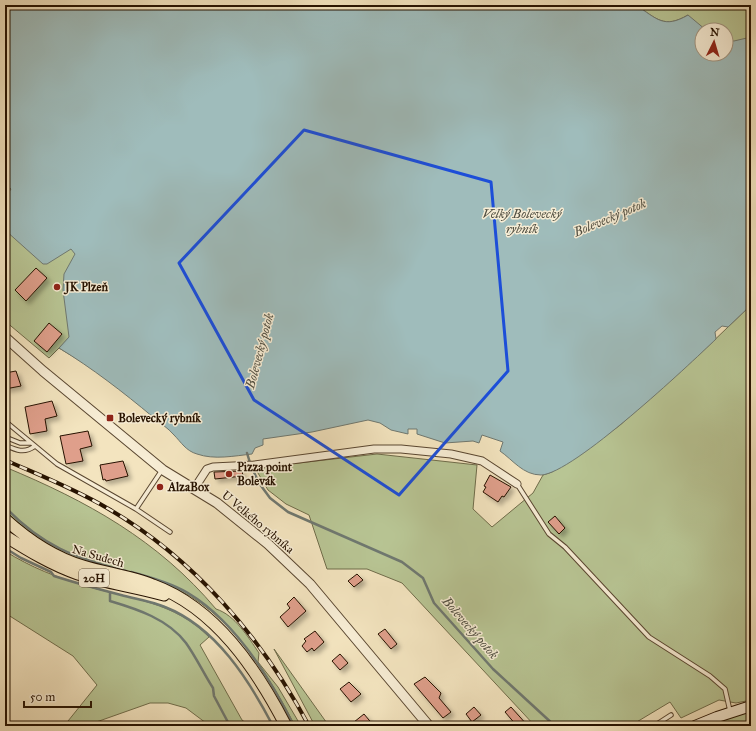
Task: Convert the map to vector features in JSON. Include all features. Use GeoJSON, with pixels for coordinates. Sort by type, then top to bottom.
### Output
{"type":"FeatureCollection","features":[{"type":"Feature","properties":{"kind":"main road","name":"Na Sudech"},"geometry":{"type":"LineString","coordinates":[[5,519],[36,544],[59,557],[82,566],[153,585],[171,593],[190,605],[220,629],[250,666],[269,694],[286,726]]}},
{"type":"Feature","properties":{"kind":"main road","name":"Na Sudech"},"geometry":{"type":"LineString","coordinates":[[5,536],[33,554],[65,569],[161,594],[190,605]]}},
{"type":"Feature","properties":{"kind":"main road"},"geometry":{"type":"LineString","coordinates":[[695,726],[730,712],[751,706]]}},
{"type":"Feature","properties":{"kind":"street","name":"U Velkého rybníka"},"geometry":{"type":"LineString","coordinates":[[6,340],[163,470],[196,486],[241,522],[301,574],[429,726]]}},
{"type":"Feature","properties":{"kind":"street"},"geometry":{"type":"LineString","coordinates":[[196,486],[207,469],[214,467],[254,465],[374,449],[402,449],[451,454],[482,461],[517,484]]}},
{"type":"Feature","properties":{"kind":"lane"},"geometry":{"type":"LineString","coordinates":[[5,421],[57,464],[136,509],[170,532]]}},
{"type":"Feature","properties":{"kind":"lane"},"geometry":{"type":"LineString","coordinates":[[5,437],[20,443],[31,443]]}},
{"type":"Feature","properties":{"kind":"lane"},"geometry":{"type":"LineString","coordinates":[[5,445],[22,451],[28,451],[35,446]]}},
{"type":"Feature","properties":{"kind":"lane"},"geometry":{"type":"LineString","coordinates":[[136,509],[163,470]]}},
{"type":"Feature","properties":{"kind":"lane"},"geometry":{"type":"LineString","coordinates":[[517,484],[549,534],[565,547],[648,637],[710,676],[725,689],[730,712]]}},
{"type":"Feature","properties":{"kind":"lane"},"geometry":{"type":"LineString","coordinates":[[654,726],[671,715]]}},
{"type":"Feature","properties":{"kind":"highlighted area"},"geometry":{"type":"Polygon","coordinates":[[[304,130],[491,182],[508,371],[399,495],[254,400],[179,263],[304,130]]]}},
{"type":"Feature","properties":{"kind":"green space"},"geometry":{"type":"Polygon","coordinates":[[[636,5],[751,5],[751,78],[702,69],[700,62],[734,62],[734,22],[694,22],[694,38],[688,15],[680,19],[667,22],[655,18],[636,5]]]}},
{"type":"Feature","properties":{"kind":"green space","name":"JK Plzeň"},"geometry":{"type":"Polygon","coordinates":[[[5,150],[136,253],[87,365],[59,348],[49,358],[5,321],[5,150]]]}},
{"type":"Feature","properties":{"kind":"green space"},"geometry":{"type":"Polygon","coordinates":[[[751,305],[751,700],[736,703],[719,700],[681,718],[670,702],[630,726],[535,726],[402,583],[367,569],[327,569],[309,515],[286,504],[268,490],[255,468],[377,454],[477,465],[473,509],[492,527],[533,493],[543,475],[552,472],[619,426],[704,350],[751,305]]]}},
{"type":"Feature","properties":{"kind":"green space"},"geometry":{"type":"Polygon","coordinates":[[[5,467],[93,509],[120,525],[170,562],[194,584],[216,609],[229,616],[240,627],[259,653],[258,662],[278,687],[301,726],[295,726],[259,664],[244,645],[210,610],[191,596],[157,581],[89,563],[62,553],[34,537],[22,527],[5,512],[5,467]]]}},
{"type":"Feature","properties":{"kind":"green space"},"geometry":{"type":"Polygon","coordinates":[[[5,551],[34,567],[55,576],[86,586],[152,603],[182,616],[196,625],[209,637],[200,645],[242,720],[250,726],[210,726],[186,708],[168,703],[150,703],[85,726],[64,726],[97,685],[73,656],[5,613],[5,551]]]}},
{"type":"Feature","properties":{"kind":"green space"},"geometry":{"type":"Polygon","coordinates":[[[274,649],[329,726],[315,726],[274,649]]]}},
{"type":"Feature","properties":{"kind":"green space"},"geometry":{"type":"Polygon","coordinates":[[[751,711],[751,726],[709,726],[726,719],[751,711]]]}},
{"type":"Feature","properties":{"kind":"water","name":"Velký Bolevecký rybník"},"geometry":{"type":"Polygon","coordinates":[[[5,5],[636,5],[655,18],[667,22],[680,19],[688,15],[696,22],[694,22],[694,62],[734,62],[734,41],[751,37],[750,306],[728,327],[722,326],[715,332],[716,339],[657,393],[603,438],[578,457],[557,470],[541,475],[529,473],[500,451],[503,442],[482,435],[479,443],[473,441],[445,443],[417,434],[417,429],[408,429],[408,434],[391,430],[380,423],[368,420],[312,432],[263,439],[263,445],[255,448],[252,454],[210,457],[193,453],[184,446],[172,432],[119,389],[59,348],[69,337],[63,290],[64,274],[75,254],[71,249],[47,264],[43,264],[5,230],[5,198],[11,189],[8,186],[5,188],[5,5]]]}},
{"type":"Feature","properties":{"kind":"building"},"geometry":{"type":"Polygon","coordinates":[[[36,268],[47,278],[26,301],[15,290],[36,268]]]}},
{"type":"Feature","properties":{"kind":"building"},"geometry":{"type":"Polygon","coordinates":[[[49,323],[62,334],[47,352],[34,341],[49,323]]]}},
{"type":"Feature","properties":{"kind":"building"},"geometry":{"type":"Polygon","coordinates":[[[16,371],[21,386],[5,389],[5,373],[16,371]]]}},
{"type":"Feature","properties":{"kind":"building"},"geometry":{"type":"Polygon","coordinates":[[[52,401],[57,416],[45,419],[47,431],[30,434],[25,407],[52,401]]]}},
{"type":"Feature","properties":{"kind":"building"},"geometry":{"type":"Polygon","coordinates":[[[88,431],[92,446],[80,449],[83,461],[66,464],[60,436],[88,431]]]}},
{"type":"Feature","properties":{"kind":"building"},"geometry":{"type":"Polygon","coordinates":[[[123,461],[128,476],[106,481],[105,479],[103,480],[100,465],[123,461]]]}},
{"type":"Feature","properties":{"kind":"building","name":"Pizza point Bolevák"},"geometry":{"type":"Polygon","coordinates":[[[242,471],[243,476],[215,479],[214,472],[242,471]]]}},
{"type":"Feature","properties":{"kind":"building"},"geometry":{"type":"Polygon","coordinates":[[[490,475],[511,487],[504,497],[502,496],[498,502],[483,492],[486,487],[484,486],[490,475]]]}},
{"type":"Feature","properties":{"kind":"building"},"geometry":{"type":"Polygon","coordinates":[[[555,516],[565,528],[559,534],[548,522],[555,516]]]}},
{"type":"Feature","properties":{"kind":"building"},"geometry":{"type":"Polygon","coordinates":[[[357,574],[363,580],[354,587],[348,581],[357,574]]]}},
{"type":"Feature","properties":{"kind":"building"},"geometry":{"type":"Polygon","coordinates":[[[294,597],[306,611],[288,627],[280,617],[290,608],[287,604],[294,597]]]}},
{"type":"Feature","properties":{"kind":"building"},"geometry":{"type":"Polygon","coordinates":[[[385,629],[397,644],[391,649],[378,634],[385,629]]]}},
{"type":"Feature","properties":{"kind":"building"},"geometry":{"type":"Polygon","coordinates":[[[315,631],[324,642],[314,651],[312,648],[307,652],[302,646],[306,641],[304,639],[315,631]]]}},
{"type":"Feature","properties":{"kind":"building"},"geometry":{"type":"Polygon","coordinates":[[[340,654],[348,663],[340,670],[332,661],[340,654]]]}},
{"type":"Feature","properties":{"kind":"building"},"geometry":{"type":"Polygon","coordinates":[[[425,677],[441,693],[439,698],[451,712],[443,718],[414,684],[425,677]]]}},
{"type":"Feature","properties":{"kind":"building"},"geometry":{"type":"Polygon","coordinates":[[[349,682],[361,694],[351,702],[340,689],[349,682]]]}},
{"type":"Feature","properties":{"kind":"building"},"geometry":{"type":"Polygon","coordinates":[[[474,707],[481,715],[472,722],[466,714],[474,707]]]}},
{"type":"Feature","properties":{"kind":"building"},"geometry":{"type":"Polygon","coordinates":[[[511,707],[528,726],[517,726],[505,712],[511,707]]]}},
{"type":"Feature","properties":{"kind":"building"},"geometry":{"type":"Polygon","coordinates":[[[364,714],[374,726],[349,726],[364,714]]]}},
{"type":"Feature","properties":{"kind":"waterway","name":"Bolevecký potok"},"geometry":{"type":"LineString","coordinates":[[247,453],[259,483],[270,498],[288,512],[402,562],[423,578],[434,603],[493,669],[555,726]]}},
{"type":"Feature","properties":{"kind":"waterway"},"geometry":{"type":"LineString","coordinates":[[5,507],[32,532],[60,549],[91,561],[126,571]]}},
{"type":"Feature","properties":{"kind":"waterway"},"geometry":{"type":"LineString","coordinates":[[5,548],[21,558],[51,572],[54,576],[154,603],[183,616],[215,641],[229,657],[242,673],[264,708],[273,726]]}},
{"type":"Feature","properties":{"kind":"waterway"},"geometry":{"type":"LineString","coordinates":[[131,572],[181,589],[205,605],[221,619],[250,652],[274,689],[294,726]]}},
{"type":"Feature","properties":{"kind":"waterway"},"geometry":{"type":"LineString","coordinates":[[110,592],[110,601],[141,611],[161,621],[179,635],[190,648],[213,688],[214,696],[230,726]]}},
{"type":"Feature","properties":{"kind":"railway"},"geometry":{"type":"LineString","coordinates":[[5,460],[57,482],[95,501],[139,528],[169,551],[197,576],[223,603],[247,632],[270,662],[309,726]]}},
{"type":"Feature","properties":{"kind":"place","name":"JK Plzeň"},"geometry":{"type":"Point","coordinates":[57,287]}},
{"type":"Feature","properties":{"kind":"place","name":"Bolevecký rybník"},"geometry":{"type":"Point","coordinates":[110,418]}},
{"type":"Feature","properties":{"kind":"place","name":"Pizza point Bolevák"},"geometry":{"type":"Point","coordinates":[229,474]}},
{"type":"Feature","properties":{"kind":"place","name":"AlzaBox"},"geometry":{"type":"Point","coordinates":[160,487]}}]}
